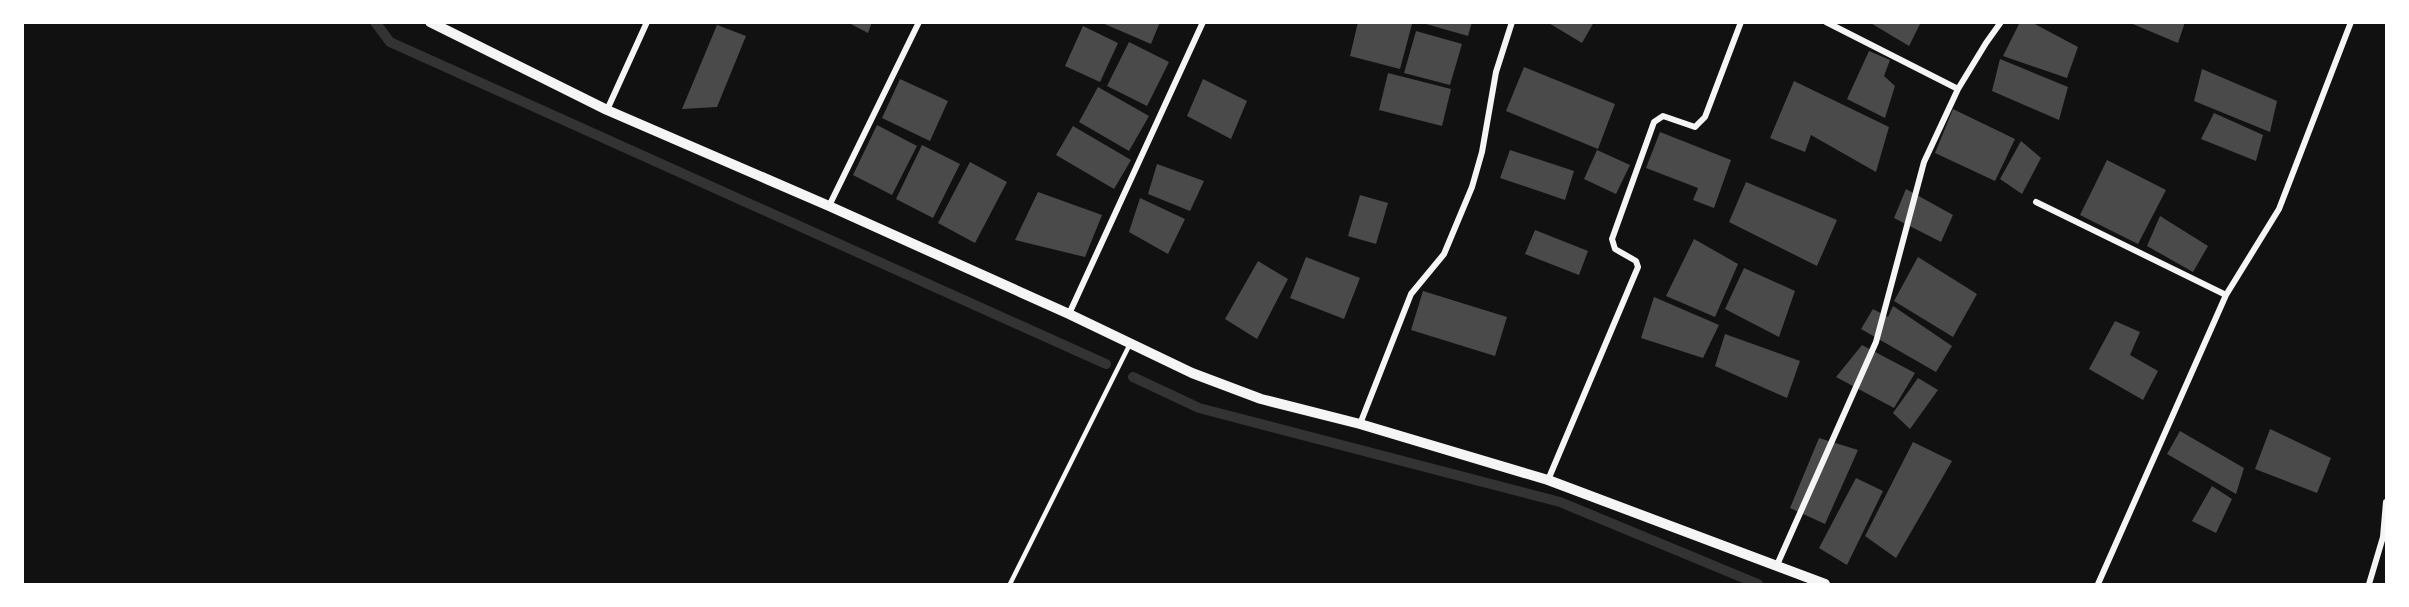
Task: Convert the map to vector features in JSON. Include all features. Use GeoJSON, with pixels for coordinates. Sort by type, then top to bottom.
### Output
{"type":"FeatureCollection","features":[{"type":"Feature","properties":{"kind":"street"},"geometry":{"type":"LineString","coordinates":[[430,22],[607,110],[1070,314],[1192,373],[1262,399],[1360,424],[1548,480],[1825,585]]}},
{"type":"Feature","properties":{"kind":"street"},"geometry":{"type":"LineString","coordinates":[[607,110],[647,22]]}},
{"type":"Feature","properties":{"kind":"street"},"geometry":{"type":"LineString","coordinates":[[829,206],[920,22]]}},
{"type":"Feature","properties":{"kind":"street"},"geometry":{"type":"LineString","coordinates":[[1070,314],[1203,22]]}},
{"type":"Feature","properties":{"kind":"street"},"geometry":{"type":"LineString","coordinates":[[1360,424],[1411,294],[1444,254],[1472,187],[1482,152],[1496,72],[1512,22]]}},
{"type":"Feature","properties":{"kind":"street"},"geometry":{"type":"LineString","coordinates":[[1548,480],[1638,267],[1636,261],[1615,249],[1612,239],[1654,122],[1663,116],[1695,126],[1705,117],[1741,22]]}},
{"type":"Feature","properties":{"kind":"street"},"geometry":{"type":"LineString","coordinates":[[1827,22],[1958,90]]}},
{"type":"Feature","properties":{"kind":"street"},"geometry":{"type":"LineString","coordinates":[[1777,565],[1876,342],[1924,162],[1958,90],[1986,42],[2001,22]]}},
{"type":"Feature","properties":{"kind":"street"},"geometry":{"type":"LineString","coordinates":[[2098,585],[2226,296],[2279,209],[2351,22]]}},
{"type":"Feature","properties":{"kind":"street"},"geometry":{"type":"LineString","coordinates":[[2036,202],[2226,296]]}},
{"type":"Feature","properties":{"kind":"street"},"geometry":{"type":"LineString","coordinates":[[2369,585],[2383,537],[2386,502]]}},
{"type":"Feature","properties":{"kind":"lane"},"geometry":{"type":"LineString","coordinates":[[1010,585],[1130,344]]}},
{"type":"Feature","properties":{"kind":"building"},"geometry":{"type":"Polygon","coordinates":[[[847,22],[872,22],[868,33],[847,22]]]}},
{"type":"Feature","properties":{"kind":"building"},"geometry":{"type":"Polygon","coordinates":[[[1100,22],[1160,22],[1151,44],[1100,22]]]}},
{"type":"Feature","properties":{"kind":"building"},"geometry":{"type":"Polygon","coordinates":[[[1358,22],[1412,24],[1400,69],[1350,56],[1358,22]]]}},
{"type":"Feature","properties":{"kind":"building"},"geometry":{"type":"Polygon","coordinates":[[[1419,22],[1472,22],[1468,36],[1419,22]]]}},
{"type":"Feature","properties":{"kind":"building"},"geometry":{"type":"Polygon","coordinates":[[[1547,22],[1594,22],[1582,43],[1547,22]]]}},
{"type":"Feature","properties":{"kind":"building"},"geometry":{"type":"Polygon","coordinates":[[[1869,22],[1921,22],[1909,46],[1869,22]]]}},
{"type":"Feature","properties":{"kind":"building"},"geometry":{"type":"Polygon","coordinates":[[[2020,22],[2031,22],[2078,47],[2067,78],[2003,56],[2020,22]]]}},
{"type":"Feature","properties":{"kind":"building"},"geometry":{"type":"Polygon","coordinates":[[[2128,22],[2185,22],[2178,43],[2128,22]]]}},
{"type":"Feature","properties":{"kind":"building"},"geometry":{"type":"Polygon","coordinates":[[[717,25],[746,36],[717,107],[682,109],[717,25]]]}},
{"type":"Feature","properties":{"kind":"building"},"geometry":{"type":"Polygon","coordinates":[[[1083,26],[1118,43],[1100,82],[1065,66],[1083,26]]]}},
{"type":"Feature","properties":{"kind":"building"},"geometry":{"type":"Polygon","coordinates":[[[1416,31],[1462,44],[1450,85],[1404,73],[1416,31]]]}},
{"type":"Feature","properties":{"kind":"building"},"geometry":{"type":"Polygon","coordinates":[[[1129,42],[1169,62],[1147,106],[1107,86],[1129,42]]]}},
{"type":"Feature","properties":{"kind":"building"},"geometry":{"type":"Polygon","coordinates":[[[1869,51],[1890,60],[1884,76],[1895,86],[1885,118],[1847,99],[1869,51]]]}},
{"type":"Feature","properties":{"kind":"building"},"geometry":{"type":"Polygon","coordinates":[[[2000,59],[2068,87],[2059,120],[1992,91],[2000,59]]]}},
{"type":"Feature","properties":{"kind":"building"},"geometry":{"type":"Polygon","coordinates":[[[1524,67],[1615,104],[1598,149],[1506,111],[1524,67]]]}},
{"type":"Feature","properties":{"kind":"building"},"geometry":{"type":"Polygon","coordinates":[[[2202,69],[2277,101],[2270,132],[2194,101],[2202,69]]]}},
{"type":"Feature","properties":{"kind":"building"},"geometry":{"type":"Polygon","coordinates":[[[1388,73],[1451,89],[1442,126],[1379,110],[1388,73]]]}},
{"type":"Feature","properties":{"kind":"building"},"geometry":{"type":"Polygon","coordinates":[[[900,79],[948,101],[930,141],[882,118],[900,79]]]}},
{"type":"Feature","properties":{"kind":"building"},"geometry":{"type":"Polygon","coordinates":[[[1203,79],[1247,101],[1231,139],[1187,116],[1203,79]]]}},
{"type":"Feature","properties":{"kind":"building"},"geometry":{"type":"Polygon","coordinates":[[[1794,81],[1889,127],[1876,172],[1811,135],[1805,152],[1770,138],[1794,81]]]}},
{"type":"Feature","properties":{"kind":"building"},"geometry":{"type":"Polygon","coordinates":[[[1098,87],[1149,116],[1129,151],[1079,122],[1098,87]]]}},
{"type":"Feature","properties":{"kind":"building"},"geometry":{"type":"Polygon","coordinates":[[[1953,109],[2015,139],[1995,181],[1935,153],[1953,109]]]}},
{"type":"Feature","properties":{"kind":"building"},"geometry":{"type":"Polygon","coordinates":[[[2214,113],[2263,135],[2256,161],[2201,139],[2214,113]]]}},
{"type":"Feature","properties":{"kind":"building"},"geometry":{"type":"Polygon","coordinates":[[[877,125],[917,146],[892,195],[853,175],[877,125]]]}},
{"type":"Feature","properties":{"kind":"building"},"geometry":{"type":"Polygon","coordinates":[[[1073,126],[1131,160],[1114,189],[1056,155],[1073,126]]]}},
{"type":"Feature","properties":{"kind":"building"},"geometry":{"type":"Polygon","coordinates":[[[1660,132],[1731,160],[1714,208],[1693,200],[1698,188],[1646,168],[1660,132]]]}},
{"type":"Feature","properties":{"kind":"building"},"geometry":{"type":"Polygon","coordinates":[[[2021,141],[2041,158],[2022,194],[2000,179],[2021,141]]]}},
{"type":"Feature","properties":{"kind":"building"},"geometry":{"type":"Polygon","coordinates":[[[922,145],[960,164],[933,218],[896,199],[922,145]]]}},
{"type":"Feature","properties":{"kind":"building"},"geometry":{"type":"Polygon","coordinates":[[[1510,150],[1574,171],[1565,200],[1500,178],[1510,150]]]}},
{"type":"Feature","properties":{"kind":"building"},"geometry":{"type":"Polygon","coordinates":[[[1597,150],[1630,165],[1616,194],[1584,179],[1597,150]]]}},
{"type":"Feature","properties":{"kind":"building"},"geometry":{"type":"Polygon","coordinates":[[[2107,160],[2166,190],[2138,244],[2080,215],[2107,160]]]}},
{"type":"Feature","properties":{"kind":"building"},"geometry":{"type":"Polygon","coordinates":[[[970,162],[1007,182],[975,243],[938,223],[970,162]]]}},
{"type":"Feature","properties":{"kind":"building"},"geometry":{"type":"Polygon","coordinates":[[[1157,164],[1204,181],[1190,211],[1148,194],[1157,164]]]}},
{"type":"Feature","properties":{"kind":"building"},"geometry":{"type":"Polygon","coordinates":[[[1746,182],[1837,220],[1817,266],[1729,222],[1746,182]]]}},
{"type":"Feature","properties":{"kind":"building"},"geometry":{"type":"Polygon","coordinates":[[[1906,189],[1953,215],[1941,242],[1894,218],[1906,189]]]}},
{"type":"Feature","properties":{"kind":"building"},"geometry":{"type":"Polygon","coordinates":[[[1038,192],[1102,215],[1085,257],[1015,240],[1038,192]]]}},
{"type":"Feature","properties":{"kind":"building"},"geometry":{"type":"Polygon","coordinates":[[[1360,195],[1388,203],[1376,244],[1348,236],[1360,195]]]}},
{"type":"Feature","properties":{"kind":"building"},"geometry":{"type":"Polygon","coordinates":[[[1140,198],[1185,219],[1168,254],[1129,232],[1140,198]]]}},
{"type":"Feature","properties":{"kind":"building"},"geometry":{"type":"Polygon","coordinates":[[[2160,216],[2208,246],[2193,272],[2147,246],[2160,216]]]}},
{"type":"Feature","properties":{"kind":"building"},"geometry":{"type":"Polygon","coordinates":[[[1535,230],[1588,251],[1579,275],[1525,254],[1535,230]]]}},
{"type":"Feature","properties":{"kind":"building"},"geometry":{"type":"Polygon","coordinates":[[[1694,239],[1738,264],[1715,317],[1666,296],[1694,239]]]}},
{"type":"Feature","properties":{"kind":"building"},"geometry":{"type":"Polygon","coordinates":[[[1306,257],[1360,278],[1344,319],[1290,298],[1306,257]]]}},
{"type":"Feature","properties":{"kind":"building"},"geometry":{"type":"Polygon","coordinates":[[[1918,257],[1977,294],[1953,337],[1894,301],[1918,257]]]}},
{"type":"Feature","properties":{"kind":"building"},"geometry":{"type":"Polygon","coordinates":[[[1258,261],[1288,279],[1257,339],[1225,319],[1258,261]]]}},
{"type":"Feature","properties":{"kind":"building"},"geometry":{"type":"Polygon","coordinates":[[[1744,268],[1795,291],[1779,337],[1725,309],[1744,268]]]}},
{"type":"Feature","properties":{"kind":"building"},"geometry":{"type":"Polygon","coordinates":[[[1423,291],[1507,317],[1495,356],[1411,330],[1423,291]]]}},
{"type":"Feature","properties":{"kind":"building"},"geometry":{"type":"Polygon","coordinates":[[[1654,297],[1719,325],[1703,358],[1641,338],[1654,297]]]}},
{"type":"Feature","properties":{"kind":"building"},"geometry":{"type":"Polygon","coordinates":[[[1893,306],[1952,346],[1936,372],[1861,329],[1873,309],[1888,317],[1893,306]]]}},
{"type":"Feature","properties":{"kind":"building"},"geometry":{"type":"Polygon","coordinates":[[[2115,321],[2140,332],[2130,355],[2158,371],[2143,400],[2089,369],[2115,321]]]}},
{"type":"Feature","properties":{"kind":"building"},"geometry":{"type":"Polygon","coordinates":[[[1725,334],[1800,361],[1787,398],[1715,366],[1725,334]]]}},
{"type":"Feature","properties":{"kind":"building"},"geometry":{"type":"Polygon","coordinates":[[[1862,345],[1915,373],[1894,408],[1836,377],[1862,345]]]}},
{"type":"Feature","properties":{"kind":"building"},"geometry":{"type":"Polygon","coordinates":[[[1918,378],[1938,390],[1910,429],[1893,413],[1918,378]]]}},
{"type":"Feature","properties":{"kind":"building"},"geometry":{"type":"Polygon","coordinates":[[[2270,429],[2331,458],[2317,493],[2255,469],[2270,429]]]}},
{"type":"Feature","properties":{"kind":"building"},"geometry":{"type":"Polygon","coordinates":[[[2180,431],[2244,468],[2236,494],[2167,454],[2180,431]]]}},
{"type":"Feature","properties":{"kind":"building"},"geometry":{"type":"Polygon","coordinates":[[[1819,438],[1858,450],[1825,524],[1790,508],[1819,438]]]}},
{"type":"Feature","properties":{"kind":"building"},"geometry":{"type":"Polygon","coordinates":[[[1913,442],[1952,461],[1896,558],[1865,536],[1913,442]]]}},
{"type":"Feature","properties":{"kind":"building"},"geometry":{"type":"Polygon","coordinates":[[[1856,478],[1883,491],[1847,565],[1819,548],[1856,478]]]}},
{"type":"Feature","properties":{"kind":"building"},"geometry":{"type":"Polygon","coordinates":[[[2212,486],[2232,499],[2216,533],[2192,521],[2212,486]]]}},
{"type":"Feature","properties":{"kind":"waterway"},"geometry":{"type":"LineString","coordinates":[[375,22],[390,42],[1106,364]]}},
{"type":"Feature","properties":{"kind":"waterway"},"geometry":{"type":"LineString","coordinates":[[1133,377],[1199,408],[1560,502],[1758,584]]}}]}
